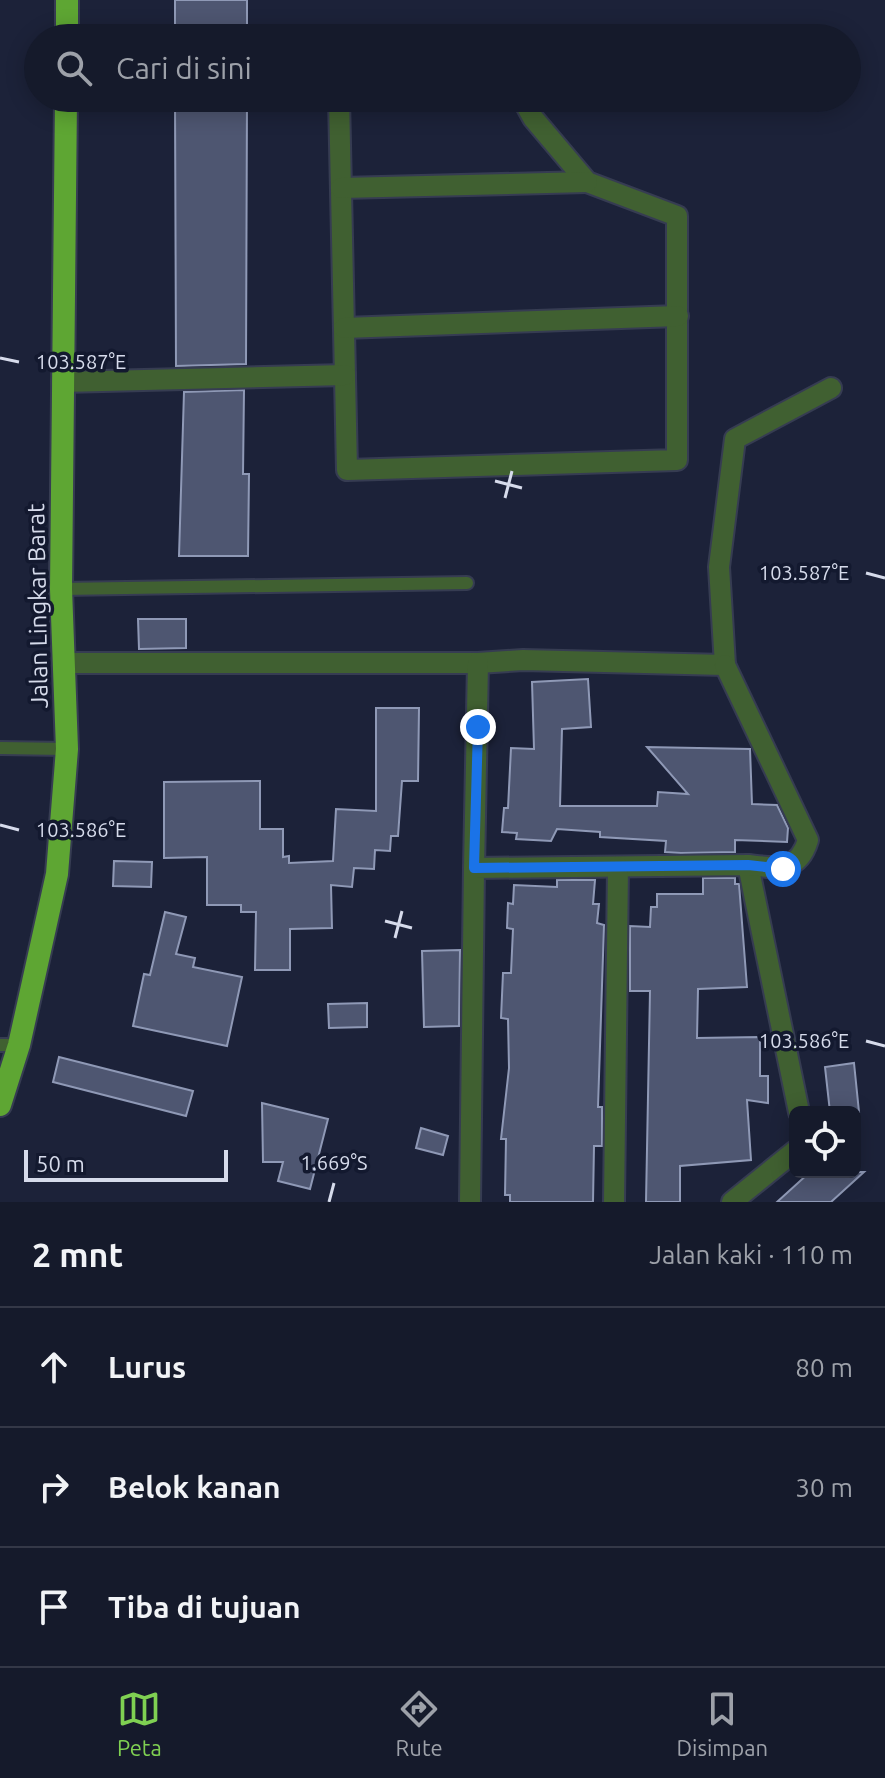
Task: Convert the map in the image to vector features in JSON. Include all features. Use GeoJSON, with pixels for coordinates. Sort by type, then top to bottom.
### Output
{"type":"FeatureCollection","features":[{"type":"Feature","properties":{"kind":"highway"},"geometry":{"type":"LineString","coordinates":[[67,0],[67,24]]}},
{"type":"Feature","properties":{"kind":"highway","name":"Jalan Lingkar Barat"},"geometry":{"type":"LineString","coordinates":[[0,1105],[9,1045],[57,874],[67,749],[61,589],[66,112]]}},
{"type":"Feature","properties":{"kind":"street"},"geometry":{"type":"LineString","coordinates":[[339,112],[347,470],[677,460],[677,216],[587,182],[341,188]]}},
{"type":"Feature","properties":{"kind":"street"},"geometry":{"type":"LineString","coordinates":[[530,112],[587,182]]}},
{"type":"Feature","properties":{"kind":"street"},"geometry":{"type":"LineString","coordinates":[[344,328],[678,316]]}},
{"type":"Feature","properties":{"kind":"street"},"geometry":{"type":"LineString","coordinates":[[62,382],[345,375]]}},
{"type":"Feature","properties":{"kind":"street"},"geometry":{"type":"LineString","coordinates":[[474,868],[748,865],[783,869],[793,865],[802,855],[808,840],[725,665],[719,567],[735,439],[831,388]]}},
{"type":"Feature","properties":{"kind":"street"},"geometry":{"type":"LineString","coordinates":[[65,663],[478,663],[523,660],[725,665]]}},
{"type":"Feature","properties":{"kind":"street"},"geometry":{"type":"LineString","coordinates":[[470,1202],[478,663]]}},
{"type":"Feature","properties":{"kind":"street"},"geometry":{"type":"LineString","coordinates":[[748,865],[798,1106]]}},
{"type":"Feature","properties":{"kind":"street"},"geometry":{"type":"LineString","coordinates":[[614,1202],[618,867]]}},
{"type":"Feature","properties":{"kind":"street"},"geometry":{"type":"LineString","coordinates":[[732,1202],[789,1156]]}},
{"type":"Feature","properties":{"kind":"lane"},"geometry":{"type":"LineString","coordinates":[[61,589],[467,583]]}},
{"type":"Feature","properties":{"kind":"lane"},"geometry":{"type":"LineString","coordinates":[[0,748],[67,749]]}},
{"type":"Feature","properties":{"kind":"building"},"geometry":{"type":"Polygon","coordinates":[[[175,0],[247,0],[247,24],[175,24],[175,0]]]}},
{"type":"Feature","properties":{"kind":"building"},"geometry":{"type":"Polygon","coordinates":[[[175,112],[247,112],[246,364],[176,366],[175,112]]]}},
{"type":"Feature","properties":{"kind":"building"},"geometry":{"type":"Polygon","coordinates":[[[244,390],[243,474],[249,474],[248,556],[179,556],[184,392],[244,390]]]}},
{"type":"Feature","properties":{"kind":"building"},"geometry":{"type":"Polygon","coordinates":[[[138,619],[186,619],[186,648],[139,649],[138,619]]]}},
{"type":"Feature","properties":{"kind":"building"},"geometry":{"type":"Polygon","coordinates":[[[588,679],[591,727],[562,729],[560,806],[657,806],[658,792],[688,794],[647,747],[750,749],[752,804],[777,805],[788,828],[787,842],[735,840],[735,852],[681,853],[665,852],[666,841],[600,837],[600,832],[557,829],[551,841],[516,839],[517,833],[502,832],[504,808],[508,808],[511,748],[534,749],[532,682],[588,679]]]}},
{"type":"Feature","properties":{"kind":"building"},"geometry":{"type":"Polygon","coordinates":[[[376,708],[419,708],[418,781],[402,781],[398,836],[391,836],[390,851],[375,850],[374,869],[354,868],[352,887],[331,885],[332,928],[290,929],[290,970],[255,970],[256,912],[241,912],[241,905],[207,905],[207,857],[164,858],[164,782],[260,781],[260,829],[283,829],[283,857],[289,856],[289,863],[333,861],[336,809],[376,811],[376,708]]]}},
{"type":"Feature","properties":{"kind":"building"},"geometry":{"type":"Polygon","coordinates":[[[114,861],[152,862],[151,887],[113,886],[114,861]]]}},
{"type":"Feature","properties":{"kind":"building"},"geometry":{"type":"Polygon","coordinates":[[[703,878],[735,878],[735,884],[739,884],[747,987],[698,989],[697,1038],[760,1037],[760,1076],[768,1076],[768,1103],[747,1100],[751,1160],[680,1166],[680,1202],[646,1202],[650,991],[630,991],[630,926],[650,927],[651,907],[657,907],[657,894],[703,894],[703,878]]]}},
{"type":"Feature","properties":{"kind":"building"},"geometry":{"type":"Polygon","coordinates":[[[557,880],[595,880],[593,904],[599,904],[597,923],[604,925],[598,1107],[602,1107],[602,1146],[594,1146],[593,1202],[510,1202],[510,1195],[505,1195],[506,1139],[501,1139],[509,1068],[508,1019],[501,1018],[503,973],[511,973],[513,929],[507,928],[508,903],[513,904],[514,885],[557,887],[557,880]]]}},
{"type":"Feature","properties":{"kind":"building"},"geometry":{"type":"Polygon","coordinates":[[[165,912],[186,917],[176,954],[195,958],[193,967],[242,977],[227,1046],[133,1026],[144,974],[150,975],[165,912]]]}},
{"type":"Feature","properties":{"kind":"building"},"geometry":{"type":"Polygon","coordinates":[[[460,950],[459,1026],[424,1027],[422,951],[460,950]]]}},
{"type":"Feature","properties":{"kind":"building"},"geometry":{"type":"Polygon","coordinates":[[[367,1003],[367,1027],[329,1028],[328,1004],[367,1003]]]}},
{"type":"Feature","properties":{"kind":"building"},"geometry":{"type":"Polygon","coordinates":[[[59,1057],[193,1091],[186,1116],[53,1082],[59,1057]]]}},
{"type":"Feature","properties":{"kind":"building"},"geometry":{"type":"Polygon","coordinates":[[[854,1063],[858,1106],[829,1106],[825,1067],[854,1063]]]}},
{"type":"Feature","properties":{"kind":"building"},"geometry":{"type":"Polygon","coordinates":[[[262,1103],[328,1119],[310,1189],[278,1181],[283,1162],[263,1162],[262,1103]]]}},
{"type":"Feature","properties":{"kind":"building"},"geometry":{"type":"Polygon","coordinates":[[[421,1128],[448,1136],[443,1155],[416,1148],[421,1128]]]}},
{"type":"Feature","properties":{"kind":"building"},"geometry":{"type":"Polygon","coordinates":[[[803,1178],[857,1178],[831,1202],[777,1202],[803,1178]]]}},
{"type":"Feature","properties":{"kind":"route"},"geometry":{"type":"LineString","coordinates":[[478,727],[474,868],[748,865],[783,869]]}}]}
